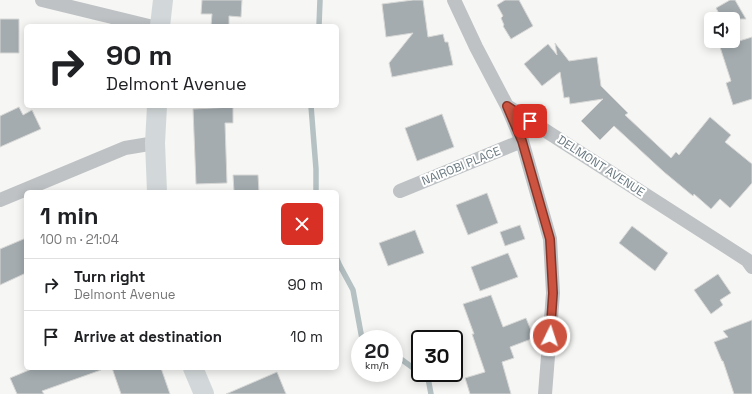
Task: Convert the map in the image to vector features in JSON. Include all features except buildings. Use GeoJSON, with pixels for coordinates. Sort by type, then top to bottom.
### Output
{"type":"FeatureCollection","features":[{"type":"Feature","properties":{"kind":"street"},"geometry":{"type":"LineString","coordinates":[[42,0],[141,24]]}},
{"type":"Feature","properties":{"kind":"street"},"geometry":{"type":"LineString","coordinates":[[160,24],[163,0]]}},
{"type":"Feature","properties":{"kind":"street","name":"DELMONT AVENUE"},"geometry":{"type":"LineString","coordinates":[[454,0],[476,47],[507,106],[750,259]]}},
{"type":"Feature","properties":{"kind":"street"},"geometry":{"type":"LineString","coordinates":[[507,106],[522,141],[550,239],[553,293],[545,394]]}},
{"type":"Feature","properties":{"kind":"street"},"geometry":{"type":"LineString","coordinates":[[156,108],[155,143],[157,190]]}},
{"type":"Feature","properties":{"kind":"street","name":"NAIROBI PLACE"},"geometry":{"type":"LineString","coordinates":[[400,191],[522,141]]}},
{"type":"Feature","properties":{"kind":"street"},"geometry":{"type":"LineString","coordinates":[[0,200],[125,148],[155,143]]}},
{"type":"Feature","properties":{"kind":"street"},"geometry":{"type":"LineString","coordinates":[[194,370],[204,394]]}},
{"type":"Feature","properties":{"kind":"waterway"},"geometry":{"type":"LineString","coordinates":[[319,24],[320,0]]}},
{"type":"Feature","properties":{"kind":"waterway"},"geometry":{"type":"LineString","coordinates":[[311,108],[316,169],[316,190]]}},
{"type":"Feature","properties":{"kind":"waterway"},"geometry":{"type":"LineString","coordinates":[[339,264],[353,290],[360,330]]}},
{"type":"Feature","properties":{"kind":"waterway"},"geometry":{"type":"LineString","coordinates":[[403,361],[411,366]]}},
{"type":"Feature","properties":{"kind":"waterway"},"geometry":{"type":"LineString","coordinates":[[429,382],[431,394]]}},
{"type":"Feature","properties":{"kind":"route"},"geometry":{"type":"LineString","coordinates":[[530,121],[507,106],[522,141],[550,239],[553,293],[550,336]]}}]}
